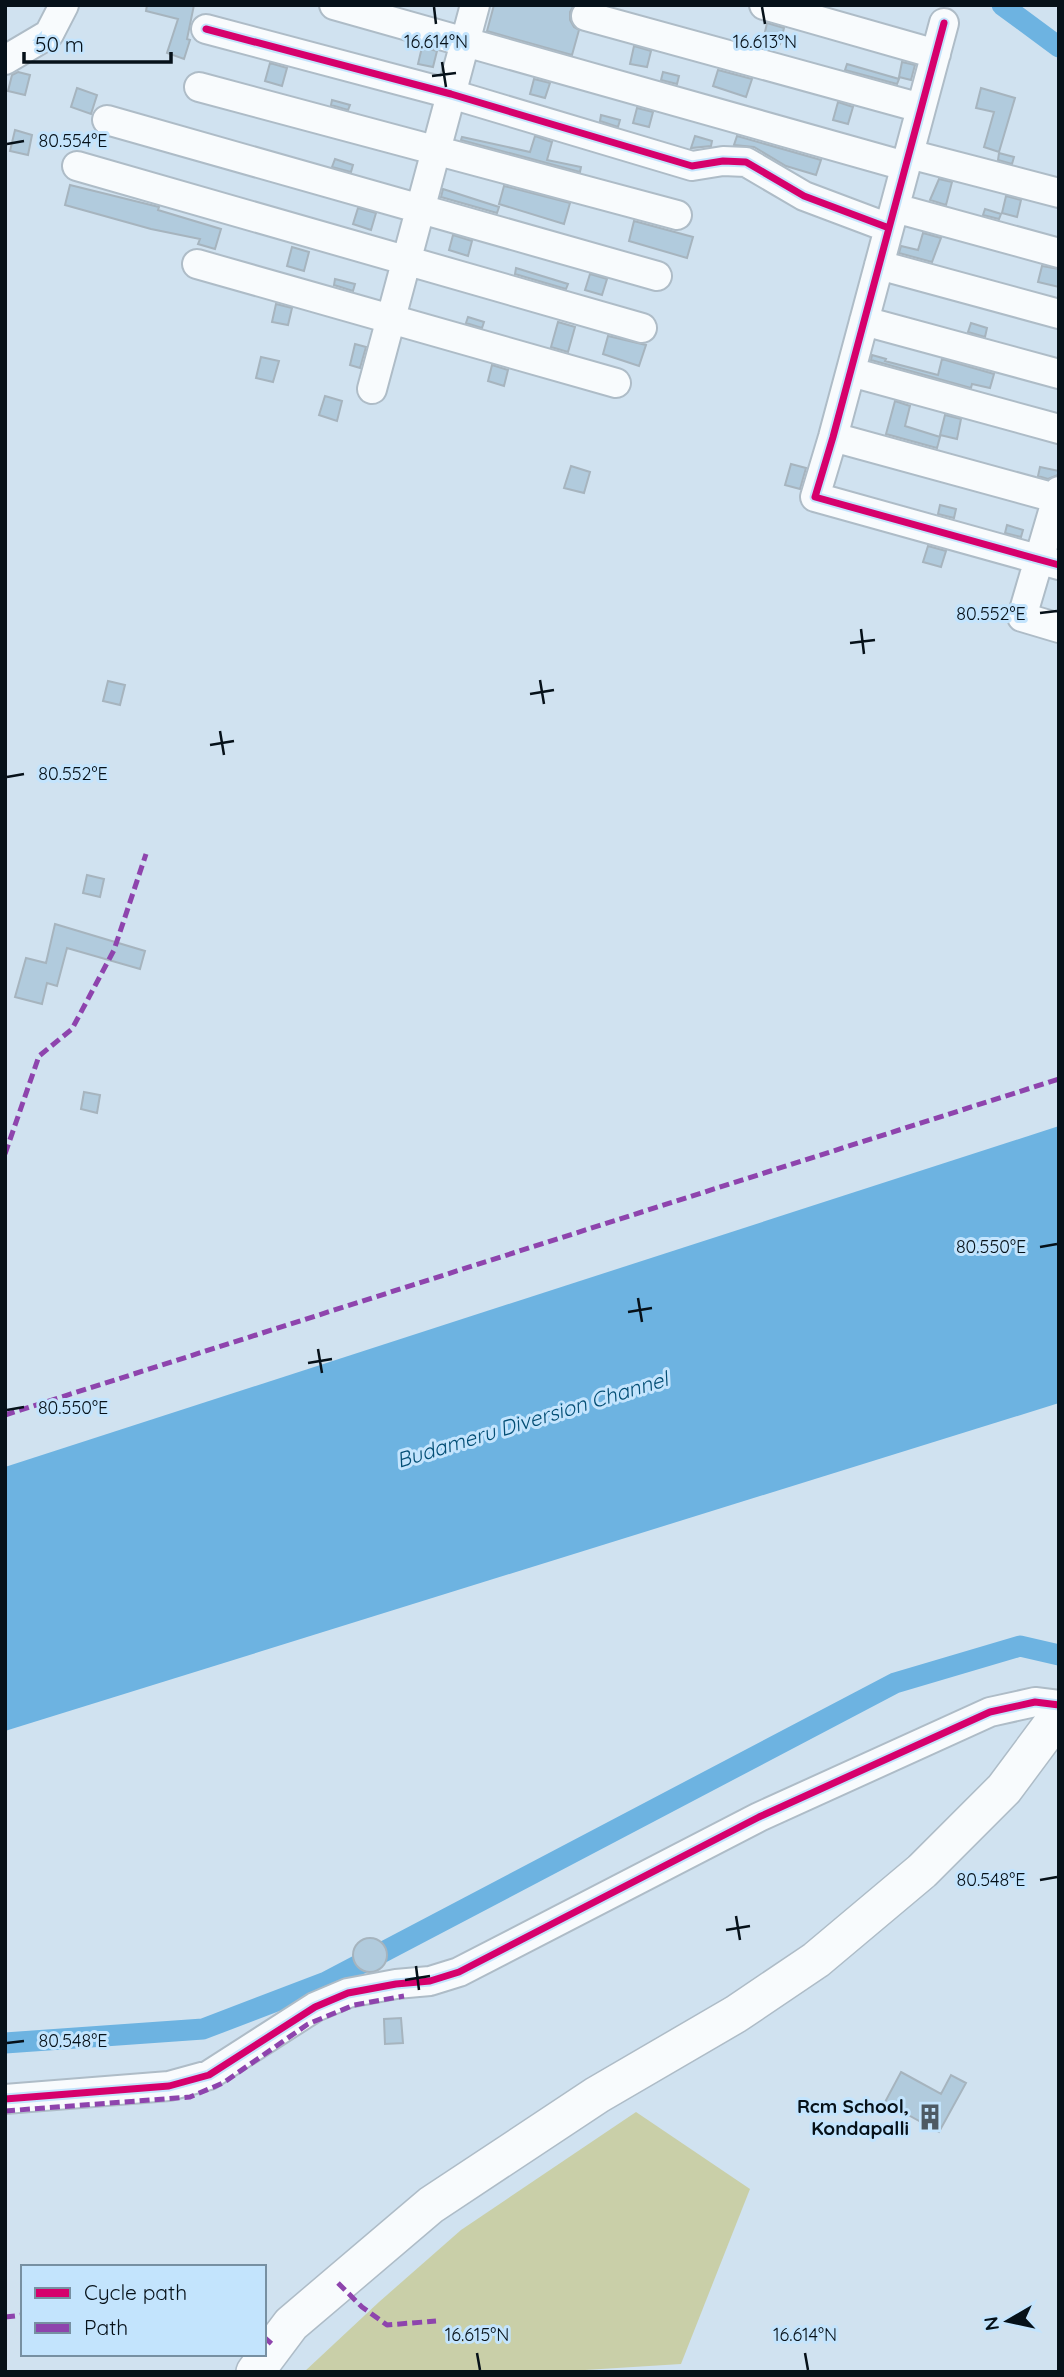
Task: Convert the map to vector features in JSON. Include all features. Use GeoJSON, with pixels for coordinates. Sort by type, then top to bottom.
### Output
{"type":"FeatureCollection","features":[{"type":"Feature","properties":{"kind":"main road"},"geometry":{"type":"LineString","coordinates":[[255,2372],[291,2324],[431,2205],[597,2095],[736,2014],[816,1960],[922,1871],[1004,1789],[1059,1715]]}},
{"type":"Feature","properties":{"kind":"street"},"geometry":{"type":"LineString","coordinates":[[5,60],[49,34],[64,5]]}},
{"type":"Feature","properties":{"kind":"street"},"geometry":{"type":"LineString","coordinates":[[334,5],[907,160],[1059,193]]}},
{"type":"Feature","properties":{"kind":"street"},"geometry":{"type":"LineString","coordinates":[[372,389],[475,5]]}},
{"type":"Feature","properties":{"kind":"street"},"geometry":{"type":"LineString","coordinates":[[764,5],[936,54]]}},
{"type":"Feature","properties":{"kind":"street"},"geometry":{"type":"LineString","coordinates":[[586,16],[921,108]]}},
{"type":"Feature","properties":{"kind":"street"},"geometry":{"type":"LineString","coordinates":[[944,23],[815,497],[1049,562]]}},
{"type":"Feature","properties":{"kind":"street"},"geometry":{"type":"LineString","coordinates":[[206,29],[451,94],[692,166],[723,161],[746,162],[804,196],[892,218],[1059,253]]}},
{"type":"Feature","properties":{"kind":"street"},"geometry":{"type":"LineString","coordinates":[[199,87],[677,215]]}},
{"type":"Feature","properties":{"kind":"street"},"geometry":{"type":"LineString","coordinates":[[107,120],[657,276]]}},
{"type":"Feature","properties":{"kind":"street"},"geometry":{"type":"LineString","coordinates":[[77,166],[642,328]]}},
{"type":"Feature","properties":{"kind":"street"},"geometry":{"type":"LineString","coordinates":[[197,264],[616,383]]}},
{"type":"Feature","properties":{"kind":"street"},"geometry":{"type":"LineString","coordinates":[[879,265],[1059,314]]}},
{"type":"Feature","properties":{"kind":"street"},"geometry":{"type":"LineString","coordinates":[[864,321],[1059,374]]}},
{"type":"Feature","properties":{"kind":"street"},"geometry":{"type":"LineString","coordinates":[[851,372],[1059,429]]}},
{"type":"Feature","properties":{"kind":"street"},"geometry":{"type":"LineString","coordinates":[[833,437],[1058,496],[1049,562],[1022,617],[1059,628]]}},
{"type":"Feature","properties":{"kind":"street"},"geometry":{"type":"LineString","coordinates":[[5,2099],[169,2086],[209,2075],[315,2007],[348,1993],[430,1980],[459,1972],[759,1817],[990,1712],[1035,1702],[1059,1705]]}},
{"type":"Feature","properties":{"kind":"green space"},"geometry":{"type":"Polygon","coordinates":[[[636,2112],[750,2189],[681,2364],[553,2372],[304,2372],[461,2230],[636,2112]]]}},
{"type":"Feature","properties":{"kind":"water","name":"Budameru Diversion Channel"},"geometry":{"type":"Polygon","coordinates":[[[1059,1126],[1059,1403],[5,1731],[5,1467],[1059,1126]]]}},
{"type":"Feature","properties":{"kind":"building"},"geometry":{"type":"Polygon","coordinates":[[[147,5],[194,5],[187,39],[190,40],[184,59],[167,53],[178,19],[146,11],[147,5]]]}},
{"type":"Feature","properties":{"kind":"building"},"geometry":{"type":"Polygon","coordinates":[[[494,5],[574,5],[570,20],[579,30],[572,55],[487,31],[494,5]]]}},
{"type":"Feature","properties":{"kind":"building"},"geometry":{"type":"Polygon","coordinates":[[[767,23],[784,28],[780,44],[763,41],[767,23]]]}},
{"type":"Feature","properties":{"kind":"building"},"geometry":{"type":"Polygon","coordinates":[[[634,46],[651,51],[647,67],[630,64],[634,46]]]}},
{"type":"Feature","properties":{"kind":"building"},"geometry":{"type":"Polygon","coordinates":[[[422,47],[437,51],[433,67],[418,64],[422,47]]]}},
{"type":"Feature","properties":{"kind":"building"},"geometry":{"type":"Polygon","coordinates":[[[902,62],[915,65],[911,80],[899,77],[902,62]]]}},
{"type":"Feature","properties":{"kind":"building"},"geometry":{"type":"Polygon","coordinates":[[[270,63],[287,68],[282,86],[265,81],[270,63]]]}},
{"type":"Feature","properties":{"kind":"building"},"geometry":{"type":"Polygon","coordinates":[[[847,64],[899,79],[897,84],[845,70],[847,64]]]}},
{"type":"Feature","properties":{"kind":"building"},"geometry":{"type":"Polygon","coordinates":[[[718,70],[752,79],[746,97],[713,86],[718,70]]]}},
{"type":"Feature","properties":{"kind":"building"},"geometry":{"type":"Polygon","coordinates":[[[18,72],[30,75],[25,95],[8,91],[12,75],[18,72]]]}},
{"type":"Feature","properties":{"kind":"building"},"geometry":{"type":"Polygon","coordinates":[[[663,72],[679,76],[677,84],[661,80],[663,72]]]}},
{"type":"Feature","properties":{"kind":"building"},"geometry":{"type":"Polygon","coordinates":[[[534,79],[550,83],[545,98],[530,94],[534,79]]]}},
{"type":"Feature","properties":{"kind":"building"},"geometry":{"type":"Polygon","coordinates":[[[77,88],[97,95],[91,114],[71,107],[77,88]]]}},
{"type":"Feature","properties":{"kind":"building"},"geometry":{"type":"Polygon","coordinates":[[[981,88],[1015,98],[999,152],[984,147],[994,112],[976,108],[981,88]]]}},
{"type":"Feature","properties":{"kind":"building"},"geometry":{"type":"Polygon","coordinates":[[[332,100],[350,105],[348,110],[331,105],[332,100]]]}},
{"type":"Feature","properties":{"kind":"building"},"geometry":{"type":"Polygon","coordinates":[[[838,102],[853,107],[848,124],[833,120],[838,102]]]}},
{"type":"Feature","properties":{"kind":"building"},"geometry":{"type":"Polygon","coordinates":[[[637,108],[653,112],[649,127],[633,123],[637,108]]]}},
{"type":"Feature","properties":{"kind":"building"},"geometry":{"type":"Polygon","coordinates":[[[601,115],[620,120],[618,127],[600,121],[601,115]]]}},
{"type":"Feature","properties":{"kind":"building"},"geometry":{"type":"Polygon","coordinates":[[[15,130],[32,135],[28,155],[10,151],[15,130]]]}},
{"type":"Feature","properties":{"kind":"building"},"geometry":{"type":"Polygon","coordinates":[[[535,136],[552,142],[547,160],[581,167],[580,172],[461,140],[462,137],[530,152],[535,136]]]}},
{"type":"Feature","properties":{"kind":"building"},"geometry":{"type":"Polygon","coordinates":[[[695,136],[712,141],[711,146],[691,148],[695,136]]]}},
{"type":"Feature","properties":{"kind":"building"},"geometry":{"type":"Polygon","coordinates":[[[737,136],[821,160],[816,175],[786,166],[754,147],[734,145],[737,136]]]}},
{"type":"Feature","properties":{"kind":"building"},"geometry":{"type":"Polygon","coordinates":[[[999,153],[1014,157],[1012,164],[998,160],[999,153]]]}},
{"type":"Feature","properties":{"kind":"building"},"geometry":{"type":"Polygon","coordinates":[[[335,159],[353,165],[351,172],[332,167],[335,159]]]}},
{"type":"Feature","properties":{"kind":"building"},"geometry":{"type":"Polygon","coordinates":[[[939,179],[952,182],[946,205],[930,200],[939,179]]]}},
{"type":"Feature","properties":{"kind":"building"},"geometry":{"type":"Polygon","coordinates":[[[70,185],[159,207],[158,210],[221,229],[215,249],[198,244],[200,239],[151,229],[65,205],[70,185]]]}},
{"type":"Feature","properties":{"kind":"building"},"geometry":{"type":"Polygon","coordinates":[[[504,186],[570,203],[564,224],[499,204],[504,186]]]}},
{"type":"Feature","properties":{"kind":"building"},"geometry":{"type":"Polygon","coordinates":[[[443,189],[499,207],[497,213],[441,197],[443,189]]]}},
{"type":"Feature","properties":{"kind":"building"},"geometry":{"type":"Polygon","coordinates":[[[1006,196],[1021,200],[1017,217],[1002,213],[1006,196]]]}},
{"type":"Feature","properties":{"kind":"building"},"geometry":{"type":"Polygon","coordinates":[[[358,208],[376,213],[371,230],[353,224],[358,208]]]}},
{"type":"Feature","properties":{"kind":"building"},"geometry":{"type":"Polygon","coordinates":[[[985,209],[1001,214],[999,219],[983,215],[985,209]]]}},
{"type":"Feature","properties":{"kind":"building"},"geometry":{"type":"Polygon","coordinates":[[[634,221],[693,237],[687,258],[629,241],[634,221]]]}},
{"type":"Feature","properties":{"kind":"building"},"geometry":{"type":"Polygon","coordinates":[[[923,233],[941,238],[932,262],[899,253],[901,246],[918,250],[923,233]]]}},
{"type":"Feature","properties":{"kind":"building"},"geometry":{"type":"Polygon","coordinates":[[[453,235],[472,241],[468,256],[449,250],[453,235]]]}},
{"type":"Feature","properties":{"kind":"building"},"geometry":{"type":"Polygon","coordinates":[[[292,247],[309,252],[304,271],[287,266],[292,247]]]}},
{"type":"Feature","properties":{"kind":"building"},"geometry":{"type":"Polygon","coordinates":[[[1042,266],[1059,269],[1059,287],[1038,282],[1042,266]]]}},
{"type":"Feature","properties":{"kind":"building"},"geometry":{"type":"Polygon","coordinates":[[[516,268],[568,284],[566,289],[515,274],[516,268]]]}},
{"type":"Feature","properties":{"kind":"building"},"geometry":{"type":"Polygon","coordinates":[[[590,274],[607,279],[602,295],[585,290],[590,274]]]}},
{"type":"Feature","properties":{"kind":"building"},"geometry":{"type":"Polygon","coordinates":[[[335,279],[355,284],[353,291],[334,285],[335,279]]]}},
{"type":"Feature","properties":{"kind":"building"},"geometry":{"type":"Polygon","coordinates":[[[276,304],[292,308],[288,325],[272,322],[276,304]]]}},
{"type":"Feature","properties":{"kind":"building"},"geometry":{"type":"Polygon","coordinates":[[[468,317],[484,322],[482,328],[466,323],[468,317]]]}},
{"type":"Feature","properties":{"kind":"building"},"geometry":{"type":"Polygon","coordinates":[[[558,322],[575,327],[568,352],[551,347],[558,322]]]}},
{"type":"Feature","properties":{"kind":"building"},"geometry":{"type":"Polygon","coordinates":[[[971,323],[987,328],[985,337],[968,332],[971,323]]]}},
{"type":"Feature","properties":{"kind":"building"},"geometry":{"type":"Polygon","coordinates":[[[608,336],[646,345],[639,366],[603,354],[608,336]]]}},
{"type":"Feature","properties":{"kind":"building"},"geometry":{"type":"Polygon","coordinates":[[[355,344],[366,347],[360,368],[350,365],[355,344]]]}},
{"type":"Feature","properties":{"kind":"building"},"geometry":{"type":"Polygon","coordinates":[[[872,355],[938,375],[942,359],[994,374],[990,388],[972,384],[971,388],[871,360],[872,355]]]}},
{"type":"Feature","properties":{"kind":"building"},"geometry":{"type":"Polygon","coordinates":[[[261,357],[279,361],[273,382],[256,378],[261,357]]]}},
{"type":"Feature","properties":{"kind":"building"},"geometry":{"type":"Polygon","coordinates":[[[492,365],[508,370],[504,386],[488,381],[492,365]]]}},
{"type":"Feature","properties":{"kind":"building"},"geometry":{"type":"Polygon","coordinates":[[[325,396],[342,401],[337,421],[319,415],[325,396]]]}},
{"type":"Feature","properties":{"kind":"building"},"geometry":{"type":"Polygon","coordinates":[[[895,401],[910,406],[905,426],[940,437],[937,448],[886,434],[895,401]]]}},
{"type":"Feature","properties":{"kind":"building"},"geometry":{"type":"Polygon","coordinates":[[[945,415],[961,419],[957,439],[940,435],[945,415]]]}},
{"type":"Feature","properties":{"kind":"building"},"geometry":{"type":"Polygon","coordinates":[[[791,464],[806,468],[800,489],[785,485],[791,464]]]}},
{"type":"Feature","properties":{"kind":"building"},"geometry":{"type":"Polygon","coordinates":[[[571,466],[590,472],[584,493],[564,488],[571,466]]]}},
{"type":"Feature","properties":{"kind":"building"},"geometry":{"type":"Polygon","coordinates":[[[1040,467],[1059,471],[1058,475],[1048,479],[1038,476],[1040,467]]]}},
{"type":"Feature","properties":{"kind":"building"},"geometry":{"type":"Polygon","coordinates":[[[940,505],[956,509],[954,518],[938,514],[940,505]]]}},
{"type":"Feature","properties":{"kind":"building"},"geometry":{"type":"Polygon","coordinates":[[[1007,525],[1023,530],[1021,537],[1005,533],[1007,525]]]}},
{"type":"Feature","properties":{"kind":"building"},"geometry":{"type":"Polygon","coordinates":[[[928,546],[946,551],[941,567],[923,562],[928,546]]]}},
{"type":"Feature","properties":{"kind":"building"},"geometry":{"type":"Polygon","coordinates":[[[108,681],[125,685],[120,705],[103,701],[108,681]]]}},
{"type":"Feature","properties":{"kind":"building"},"geometry":{"type":"Polygon","coordinates":[[[87,875],[104,879],[100,897],[83,893],[87,875]]]}},
{"type":"Feature","properties":{"kind":"building"},"geometry":{"type":"Polygon","coordinates":[[[55,924],[145,951],[140,969],[67,948],[57,986],[47,983],[42,1004],[15,997],[26,958],[46,963],[55,924]]]}},
{"type":"Feature","properties":{"kind":"building"},"geometry":{"type":"Polygon","coordinates":[[[84,1092],[100,1095],[97,1113],[81,1109],[84,1092]]]}},
{"type":"Feature","properties":{"kind":"building"},"geometry":{"type":"Polygon","coordinates":[[[370,1938],[382,1943],[387,1955],[382,1967],[370,1972],[358,1967],[353,1955],[358,1943],[370,1938]]]}},
{"type":"Feature","properties":{"kind":"building"},"geometry":{"type":"Polygon","coordinates":[[[401,2018],[403,2043],[385,2044],[384,2019],[401,2018]]]}},
{"type":"Feature","properties":{"kind":"building","name":"Rcm School, Kondapalli"},"geometry":{"type":"Polygon","coordinates":[[[901,2072],[941,2094],[951,2075],[966,2083],[939,2132],[885,2102],[901,2072]]]}},
{"type":"Feature","properties":{"kind":"waterway"},"geometry":{"type":"LineString","coordinates":[[1002,5],[1059,47]]}},
{"type":"Feature","properties":{"kind":"waterway"},"geometry":{"type":"LineString","coordinates":[[5,2043],[203,2029],[326,1982],[895,1683],[1020,1646],[1059,1655]]}},
{"type":"Feature","properties":{"kind":"marked path"},"geometry":{"type":"LineString","coordinates":[[5,1154],[39,1056],[72,1029],[114,950],[146,854]]}},
{"type":"Feature","properties":{"kind":"marked path"},"geometry":{"type":"LineString","coordinates":[[5,1415],[1059,1079]]}},
{"type":"Feature","properties":{"kind":"marked path"},"geometry":{"type":"LineString","coordinates":[[5,2111],[190,2097],[223,2083],[308,2024],[354,2005],[404,1996]]}},
{"type":"Feature","properties":{"kind":"marked path"},"geometry":{"type":"LineString","coordinates":[[338,2283],[362,2307],[387,2325],[436,2321]]}},
{"type":"Feature","properties":{"kind":"marked path"},"geometry":{"type":"LineString","coordinates":[[5,2317],[21,2315]]}},
{"type":"Feature","properties":{"kind":"marked path"},"geometry":{"type":"LineString","coordinates":[[266,2339],[274,2346]]}},
{"type":"Feature","properties":{"kind":"cycle path"},"geometry":{"type":"LineString","coordinates":[[944,23],[815,497],[1059,565]]}},
{"type":"Feature","properties":{"kind":"cycle path"},"geometry":{"type":"LineString","coordinates":[[206,29],[451,94],[692,166],[723,161],[746,162],[804,196],[889,228]]}},
{"type":"Feature","properties":{"kind":"cycle path"},"geometry":{"type":"LineString","coordinates":[[5,2099],[169,2086],[209,2075],[315,2007],[348,1993],[430,1981],[459,1972],[759,1817],[990,1712],[1035,1702],[1059,1705]]}},
{"type":"Feature","properties":{"kind":"place","name":"Rcm School, Kondapalli"},"geometry":{"type":"Point","coordinates":[930,2117]}}]}
